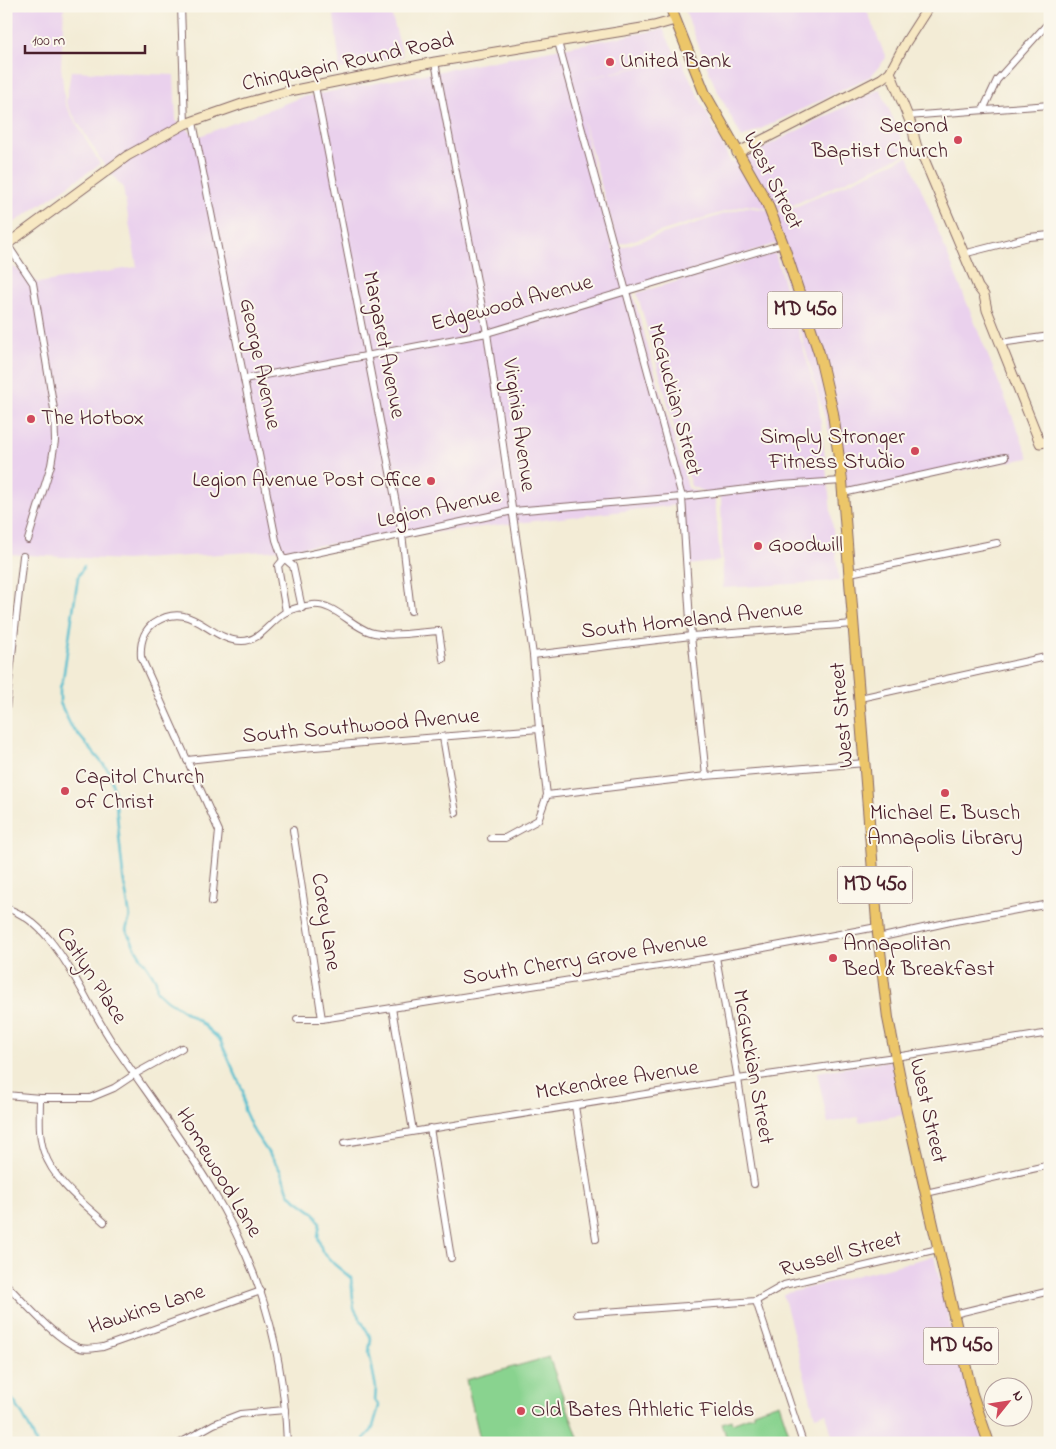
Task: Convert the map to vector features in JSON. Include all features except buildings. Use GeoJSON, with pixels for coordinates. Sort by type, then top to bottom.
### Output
{"type":"FeatureCollection","features":[{"type":"Feature","properties":{"kind":"main road","name":"West Street"},"geometry":{"type":"LineString","coordinates":[[670,6],[705,94],[767,203],[783,244],[819,353],[833,413],[842,481],[877,927],[888,1018],[972,1394],[989,1443]]}},
{"type":"Feature","properties":{"kind":"main road"},"geometry":{"type":"LineString","coordinates":[[737,153],[867,87],[890,72],[929,6]]}},
{"type":"Feature","properties":{"kind":"main road","name":"Chinquapin Round Road"},"geometry":{"type":"LineString","coordinates":[[7,245],[116,163],[189,123],[242,104],[315,86],[435,62],[654,26],[675,20]]}},
{"type":"Feature","properties":{"kind":"main road"},"geometry":{"type":"LineString","coordinates":[[890,72],[913,129],[914,138],[978,287],[980,304],[987,310],[1040,443],[1050,441]]}},
{"type":"Feature","properties":{"kind":"street","name":"George Avenue"},"geometry":{"type":"LineString","coordinates":[[180,6],[189,123],[244,379],[276,540],[284,559],[278,566],[286,612]]}},
{"type":"Feature","properties":{"kind":"street"},"geometry":{"type":"LineString","coordinates":[[983,110],[997,80],[1050,21]]}},
{"type":"Feature","properties":{"kind":"street","name":"McGuckian Street"},"geometry":{"type":"LineString","coordinates":[[558,42],[682,497],[691,636],[706,776]]}},
{"type":"Feature","properties":{"kind":"street","name":"Virginia Avenue"},"geometry":{"type":"LineString","coordinates":[[435,62],[487,333],[533,655],[538,729],[547,795]]}},
{"type":"Feature","properties":{"kind":"street","name":"Margaret Avenue"},"geometry":{"type":"LineString","coordinates":[[315,86],[402,534],[411,611]]}},
{"type":"Feature","properties":{"kind":"street"},"geometry":{"type":"LineString","coordinates":[[908,116],[1050,105]]}},
{"type":"Feature","properties":{"kind":"street"},"geometry":{"type":"LineString","coordinates":[[963,254],[1029,237],[1050,235]]}},
{"type":"Feature","properties":{"kind":"street","name":"Edgewood Avenue"},"geometry":{"type":"LineString","coordinates":[[244,379],[487,333],[783,244]]}},
{"type":"Feature","properties":{"kind":"street"},"geometry":{"type":"LineString","coordinates":[[7,245],[33,283],[54,409],[55,442],[51,465],[28,540]]}},
{"type":"Feature","properties":{"kind":"street"},"geometry":{"type":"LineString","coordinates":[[1000,343],[1050,336]]}},
{"type":"Feature","properties":{"kind":"street"},"geometry":{"type":"LineString","coordinates":[[843,493],[1004,457]]}},
{"type":"Feature","properties":{"kind":"street","name":"Legion Avenue"},"geometry":{"type":"LineString","coordinates":[[284,559],[513,511],[842,481]]}},
{"type":"Feature","properties":{"kind":"street"},"geometry":{"type":"LineString","coordinates":[[850,573],[997,543]]}},
{"type":"Feature","properties":{"kind":"street"},"geometry":{"type":"LineString","coordinates":[[6,710],[10,643],[24,556]]}},
{"type":"Feature","properties":{"kind":"street"},"geometry":{"type":"LineString","coordinates":[[284,559],[293,566],[302,608]]}},
{"type":"Feature","properties":{"kind":"street"},"geometry":{"type":"LineString","coordinates":[[212,902],[219,831],[140,657],[143,635],[152,625],[159,620],[175,615],[185,615],[225,636],[243,641],[258,635],[286,612],[314,605],[335,611],[355,626],[371,632],[388,634],[439,631],[443,659]]}},
{"type":"Feature","properties":{"kind":"street","name":"South Homeland Avenue"},"geometry":{"type":"LineString","coordinates":[[533,655],[691,636],[854,624]]}},
{"type":"Feature","properties":{"kind":"street"},"geometry":{"type":"LineString","coordinates":[[860,698],[1050,656]]}},
{"type":"Feature","properties":{"kind":"street","name":"South Southwood Avenue"},"geometry":{"type":"LineString","coordinates":[[187,760],[302,748],[538,729]]}},
{"type":"Feature","properties":{"kind":"street"},"geometry":{"type":"LineString","coordinates":[[443,737],[456,813]]}},
{"type":"Feature","properties":{"kind":"street"},"geometry":{"type":"LineString","coordinates":[[492,838],[505,838],[538,820],[547,795],[706,776],[865,763]]}},
{"type":"Feature","properties":{"kind":"street","name":"Corey Lane"},"geometry":{"type":"LineString","coordinates":[[293,830],[322,1019]]}},
{"type":"Feature","properties":{"kind":"street"},"geometry":{"type":"LineString","coordinates":[[878,938],[955,921],[1050,904]]}},
{"type":"Feature","properties":{"kind":"street","name":"Catlyn Place"},"geometry":{"type":"LineString","coordinates":[[6,908],[36,925],[48,938],[59,953],[94,1015],[135,1074]]}},
{"type":"Feature","properties":{"kind":"street","name":"South Cherry Grove Avenue"},"geometry":{"type":"LineString","coordinates":[[297,1019],[322,1019],[716,957],[877,927]]}},
{"type":"Feature","properties":{"kind":"street","name":"McGuckian Street"},"geometry":{"type":"LineString","coordinates":[[716,957],[738,1079],[754,1184]]}},
{"type":"Feature","properties":{"kind":"street"},"geometry":{"type":"LineString","coordinates":[[392,1008],[413,1131]]}},
{"type":"Feature","properties":{"kind":"street","name":"McKendree Avenue"},"geometry":{"type":"LineString","coordinates":[[344,1143],[738,1079],[1050,1033]]}},
{"type":"Feature","properties":{"kind":"street"},"geometry":{"type":"LineString","coordinates":[[6,1096],[90,1098],[114,1088],[182,1048]]}},
{"type":"Feature","properties":{"kind":"street","name":"Homewood Lane"},"geometry":{"type":"LineString","coordinates":[[135,1074],[202,1172],[228,1215],[246,1253],[260,1291],[276,1346],[285,1410],[286,1443]]}},
{"type":"Feature","properties":{"kind":"street"},"geometry":{"type":"LineString","coordinates":[[40,1098],[41,1136],[44,1151],[51,1168],[81,1201],[104,1222]]}},
{"type":"Feature","properties":{"kind":"street"},"geometry":{"type":"LineString","coordinates":[[575,1106],[596,1239]]}},
{"type":"Feature","properties":{"kind":"street"},"geometry":{"type":"LineString","coordinates":[[430,1128],[451,1258]]}},
{"type":"Feature","properties":{"kind":"street"},"geometry":{"type":"LineString","coordinates":[[926,1193],[1050,1165]]}},
{"type":"Feature","properties":{"kind":"street","name":"Russell Street"},"geometry":{"type":"LineString","coordinates":[[756,1301],[784,1285],[938,1248]]}},
{"type":"Feature","properties":{"kind":"street","name":"Hawkins Lane"},"geometry":{"type":"LineString","coordinates":[[6,1284],[56,1334],[70,1344],[81,1348],[93,1349],[104,1347],[260,1291]]}},
{"type":"Feature","properties":{"kind":"street"},"geometry":{"type":"LineString","coordinates":[[954,1314],[1050,1291]]}},
{"type":"Feature","properties":{"kind":"street"},"geometry":{"type":"LineString","coordinates":[[577,1314],[756,1301],[803,1443]]}},
{"type":"Feature","properties":{"kind":"street"},"geometry":{"type":"LineString","coordinates":[[180,1443],[214,1424],[240,1414],[285,1410]]}},
{"type":"Feature","properties":{"kind":"shaded area"},"geometry":{"type":"Polygon","coordinates":[[[6,6],[64,6],[61,66],[65,104],[100,164],[6,228],[6,6]]]}},
{"type":"Feature","properties":{"kind":"shaded area"},"geometry":{"type":"Polygon","coordinates":[[[333,6],[391,6],[403,56],[340,69],[333,6]]]}},
{"type":"Feature","properties":{"kind":"shaded area"},"geometry":{"type":"Polygon","coordinates":[[[683,6],[865,6],[886,58],[871,76],[742,138],[714,84],[683,6]]]}},
{"type":"Feature","properties":{"kind":"shaded area"},"geometry":{"type":"Polygon","coordinates":[[[663,29],[677,57],[573,82],[680,58],[731,163],[880,89],[908,153],[782,210],[746,205],[618,245],[581,114],[613,250],[746,207],[784,212],[908,156],[1029,458],[846,491],[775,244],[632,291],[688,488],[715,499],[720,561],[688,565],[677,505],[267,551],[125,560],[6,554],[6,262],[38,283],[137,267],[123,188],[102,162],[66,103],[71,71],[174,75],[176,121],[197,137],[302,97],[663,29]]]}},
{"type":"Feature","properties":{"kind":"shaded area"},"geometry":{"type":"Polygon","coordinates":[[[775,253],[818,398],[839,581],[723,588],[721,498],[691,486],[637,293],[775,253]]]}},
{"type":"Feature","properties":{"kind":"shaded area"},"geometry":{"type":"Polygon","coordinates":[[[892,1060],[903,1115],[859,1122],[858,1117],[828,1123],[817,1072],[892,1060]]]}},
{"type":"Feature","properties":{"kind":"shaded area"},"geometry":{"type":"Polygon","coordinates":[[[934,1256],[958,1357],[985,1443],[834,1443],[826,1413],[815,1416],[783,1294],[934,1256]]]}},
{"type":"Feature","properties":{"kind":"green space","name":"Old Bates Athletic Fields"},"geometry":{"type":"Polygon","coordinates":[[[549,1357],[580,1443],[481,1443],[466,1380],[549,1357]]]}},
{"type":"Feature","properties":{"kind":"green space"},"geometry":{"type":"Polygon","coordinates":[[[779,1403],[792,1442],[728,1443],[722,1423],[731,1420],[732,1423],[753,1415],[753,1412],[779,1403]]]}},
{"type":"Feature","properties":{"kind":"waterway"},"geometry":{"type":"LineString","coordinates":[[84,566],[78,577],[63,679],[60,688],[60,703],[71,726],[109,771],[115,795],[123,876],[130,917],[126,930],[156,980],[157,991],[167,1000],[199,1021],[220,1040],[243,1091],[244,1110],[254,1132],[280,1170],[290,1195],[314,1213],[320,1223],[318,1237],[322,1251],[351,1278],[354,1308],[371,1338],[369,1352],[376,1388],[375,1400],[379,1406],[372,1430],[364,1439],[365,1443]]}},
{"type":"Feature","properties":{"kind":"waterway"},"geometry":{"type":"LineString","coordinates":[[6,1391],[23,1416],[36,1443]]}},
{"type":"Feature","properties":{"kind":"place","name":"United Bank"},"geometry":{"type":"Point","coordinates":[610,62]}},
{"type":"Feature","properties":{"kind":"place","name":"Second Baptist Church"},"geometry":{"type":"Point","coordinates":[958,140]}},
{"type":"Feature","properties":{"kind":"place","name":"The Hotbox"},"geometry":{"type":"Point","coordinates":[31,419]}},
{"type":"Feature","properties":{"kind":"place","name":"Simply Stronger Fitness Studio"},"geometry":{"type":"Point","coordinates":[915,451]}},
{"type":"Feature","properties":{"kind":"place","name":"Legion Avenue Post Office"},"geometry":{"type":"Point","coordinates":[431,481]}},
{"type":"Feature","properties":{"kind":"place","name":"Goodwill"},"geometry":{"type":"Point","coordinates":[758,546]}},
{"type":"Feature","properties":{"kind":"place","name":"Capitol Church of Christ"},"geometry":{"type":"Point","coordinates":[65,791]}},
{"type":"Feature","properties":{"kind":"place","name":"Michael E. Busch Annapolis Library"},"geometry":{"type":"Point","coordinates":[945,793]}},
{"type":"Feature","properties":{"kind":"place","name":"Annapolitan Bed & Breakfast"},"geometry":{"type":"Point","coordinates":[833,958]}},
{"type":"Feature","properties":{"kind":"place","name":"Old Bates Athletic Fields"},"geometry":{"type":"Point","coordinates":[521,1411]}}]}
